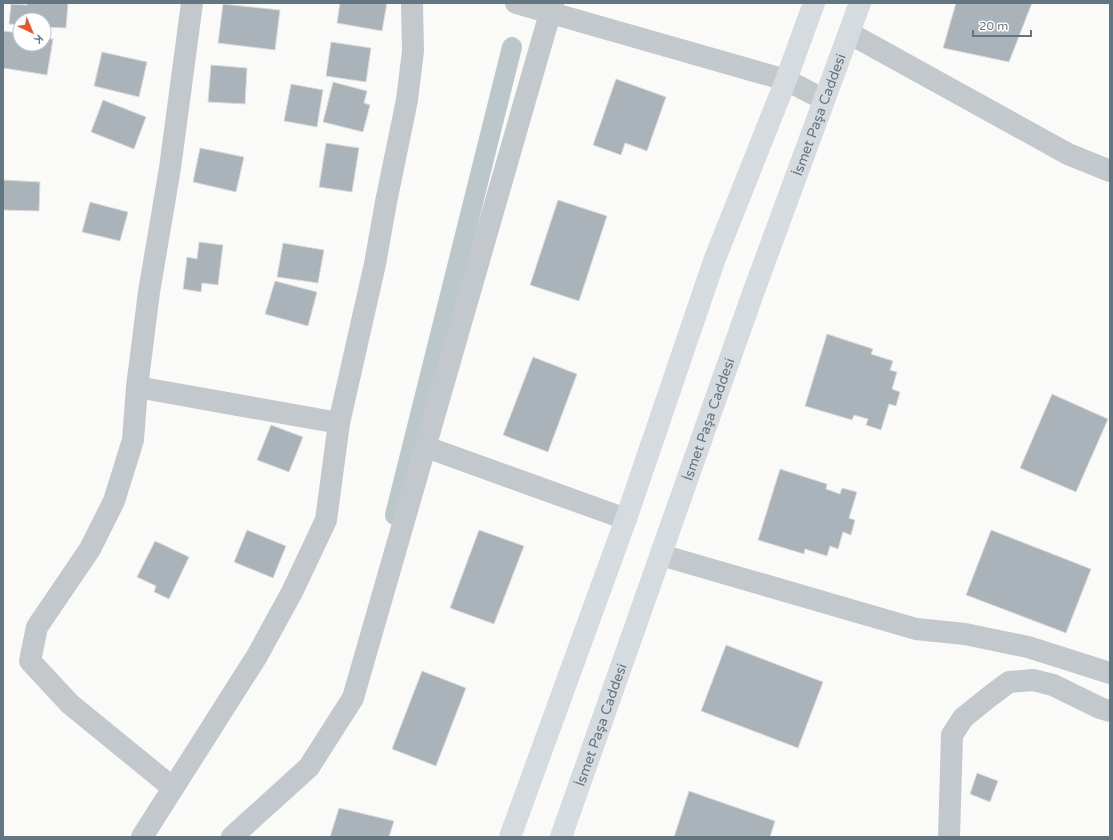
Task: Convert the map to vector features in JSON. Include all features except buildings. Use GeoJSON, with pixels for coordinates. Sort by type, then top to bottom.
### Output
{"type":"FeatureCollection","features":[{"type":"Feature","properties":{"kind":"main road"},"geometry":{"type":"LineString","coordinates":[[510,837],[626,519],[714,261],[786,80],[814,3]]}},
{"type":"Feature","properties":{"kind":"main road","name":"İsmet Paşa Caddesi"},"geometry":{"type":"LineString","coordinates":[[561,837],[752,296],[860,3]]}},
{"type":"Feature","properties":{"kind":"street"},"geometry":{"type":"LineString","coordinates":[[173,788],[70,704],[30,661],[37,626],[90,549],[114,501],[132,440],[149,292],[170,168],[192,3]]}},
{"type":"Feature","properties":{"kind":"street"},"geometry":{"type":"LineString","coordinates":[[142,837],[257,656],[292,592],[326,520],[339,423],[375,264],[407,100],[413,51],[412,3]]}},
{"type":"Feature","properties":{"kind":"street"},"geometry":{"type":"LineString","coordinates":[[516,3],[552,9],[786,80],[824,99]]}},
{"type":"Feature","properties":{"kind":"street"},"geometry":{"type":"LineString","coordinates":[[232,837],[309,767],[353,698],[552,9]]}},
{"type":"Feature","properties":{"kind":"street"},"geometry":{"type":"LineString","coordinates":[[849,33],[1068,154],[1110,171]]}},
{"type":"Feature","properties":{"kind":"street"},"geometry":{"type":"LineString","coordinates":[[137,387],[339,423]]}},
{"type":"Feature","properties":{"kind":"street"},"geometry":{"type":"LineString","coordinates":[[426,447],[626,519]]}},
{"type":"Feature","properties":{"kind":"street"},"geometry":{"type":"LineString","coordinates":[[661,555],[916,629],[965,634],[1028,647],[1110,673]]}},
{"type":"Feature","properties":{"kind":"street"},"geometry":{"type":"LineString","coordinates":[[949,837],[952,735],[963,718],[989,697],[1009,682],[1033,680],[1053,685],[1110,712]]}},
{"type":"Feature","properties":{"kind":"waterway"},"geometry":{"type":"LineString","coordinates":[[395,515],[512,47]]}}]}
